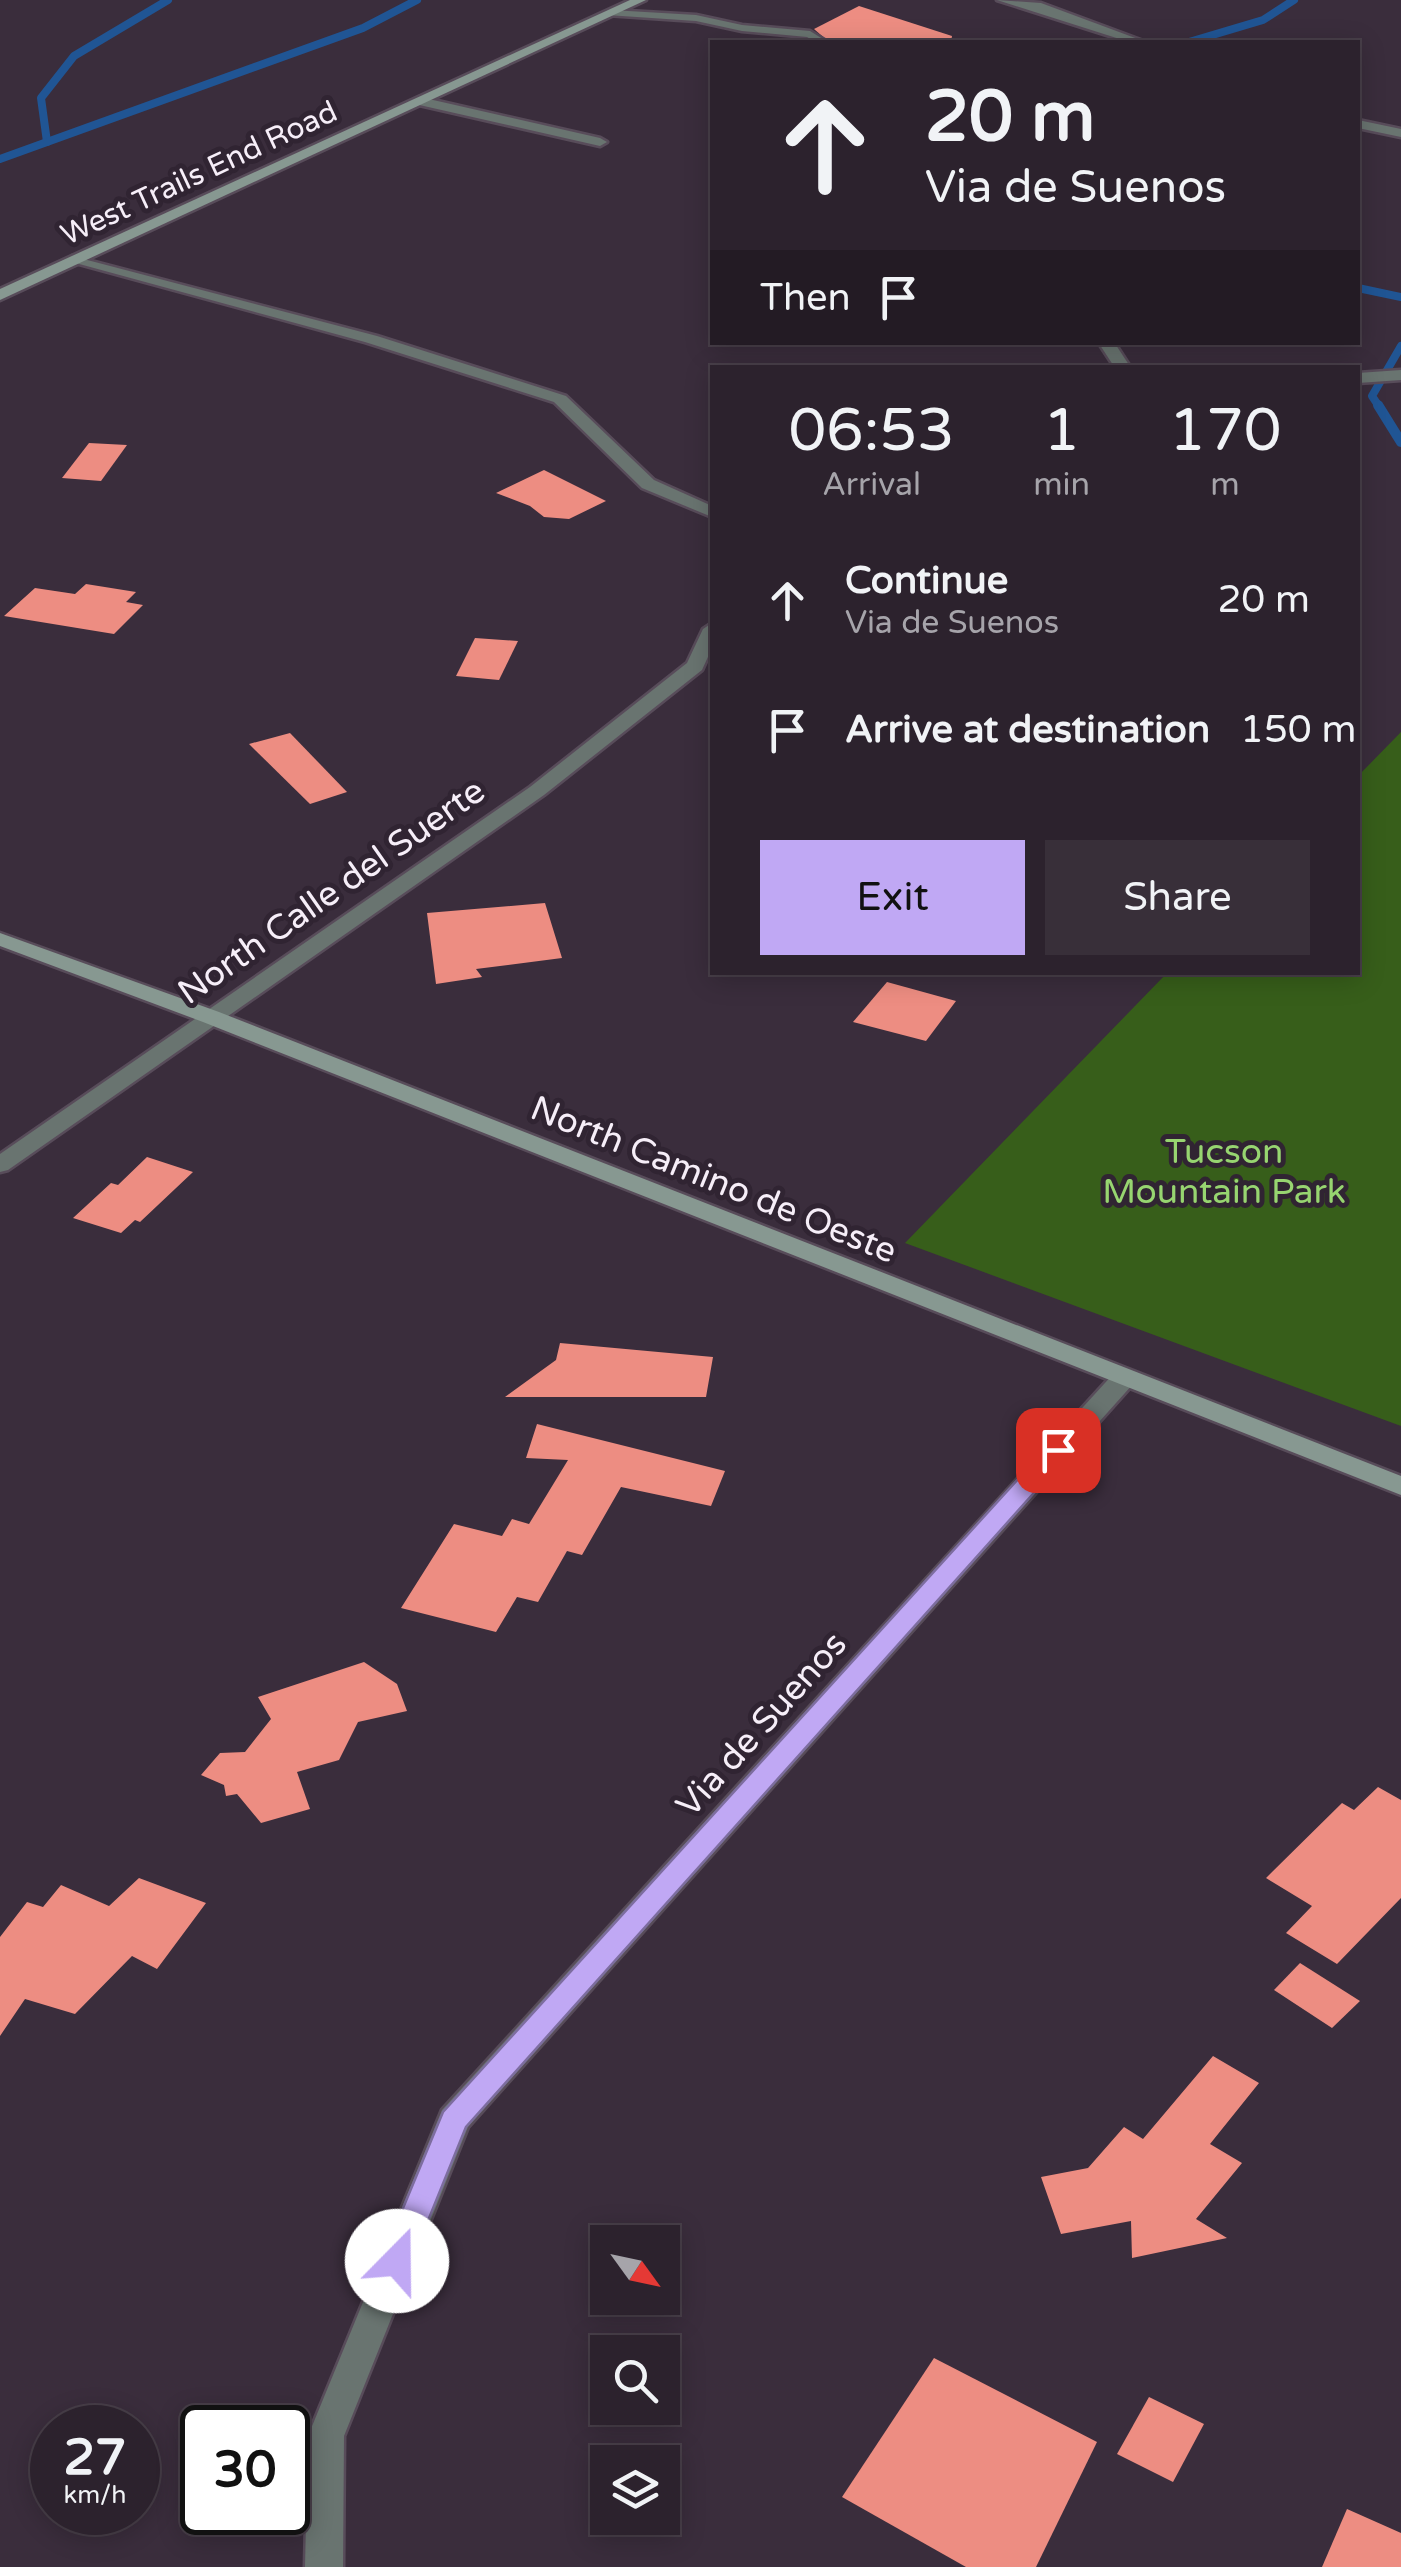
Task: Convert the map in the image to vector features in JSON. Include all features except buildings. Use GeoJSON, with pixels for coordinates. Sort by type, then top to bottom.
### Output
{"type":"FeatureCollection","features":[{"type":"Feature","properties":{"kind":"street","name":"West Trails End Road"},"geometry":{"type":"LineString","coordinates":[[0,295],[640,0]]}},
{"type":"Feature","properties":{"kind":"street"},"geometry":{"type":"LineString","coordinates":[[1002,0],[1043,3],[1135,40]]}},
{"type":"Feature","properties":{"kind":"street"},"geometry":{"type":"LineString","coordinates":[[420,101],[600,142]]}},
{"type":"Feature","properties":{"kind":"street"},"geometry":{"type":"LineString","coordinates":[[1360,124],[1401,133]]}},
{"type":"Feature","properties":{"kind":"street"},"geometry":{"type":"LineString","coordinates":[[78,259],[360,336],[560,399],[648,484],[710,511]]}},
{"type":"Feature","properties":{"kind":"street"},"geometry":{"type":"LineString","coordinates":[[1360,378],[1401,375]]}},
{"type":"Feature","properties":{"kind":"street","name":"North Calle del Suerte"},"geometry":{"type":"LineString","coordinates":[[0,1164],[537,791],[704,668],[710,639]]}},
{"type":"Feature","properties":{"kind":"street","name":"North Camino de Oeste"},"geometry":{"type":"LineString","coordinates":[[0,940],[210,1016],[1401,1486]]}},
{"type":"Feature","properties":{"kind":"street","name":"Via de Suenos"},"geometry":{"type":"LineString","coordinates":[[324,2567],[326,2436],[454,2120],[1124,1378]]}},
{"type":"Feature","properties":{"kind":"lane"},"geometry":{"type":"LineString","coordinates":[[611,14],[696,18],[742,28],[810,34],[820,40]]}},
{"type":"Feature","properties":{"kind":"green space","name":"Tucson Mountain Park"},"geometry":{"type":"Polygon","coordinates":[[[1401,732],[1401,1426],[905,1243],[1165,975],[1360,975],[1360,774],[1401,732]]]}},
{"type":"Feature","properties":{"kind":"waterway"},"geometry":{"type":"LineString","coordinates":[[47,142],[41,98],[74,56],[168,0]]}},
{"type":"Feature","properties":{"kind":"waterway"},"geometry":{"type":"LineString","coordinates":[[0,159],[363,28],[417,0]]}},
{"type":"Feature","properties":{"kind":"waterway"},"geometry":{"type":"LineString","coordinates":[[1196,40],[1263,20],[1294,0]]}},
{"type":"Feature","properties":{"kind":"waterway"},"geometry":{"type":"LineString","coordinates":[[1360,288],[1401,297]]}},
{"type":"Feature","properties":{"kind":"waterway"},"geometry":{"type":"LineString","coordinates":[[1378,405],[1372,396],[1401,346]]}},
{"type":"Feature","properties":{"kind":"waterway"},"geometry":{"type":"LineString","coordinates":[[1378,405],[1401,442]]}},
{"type":"Feature","properties":{"kind":"route"},"geometry":{"type":"LineString","coordinates":[[397,2261],[454,2120],[1058,1450]]}}]}
